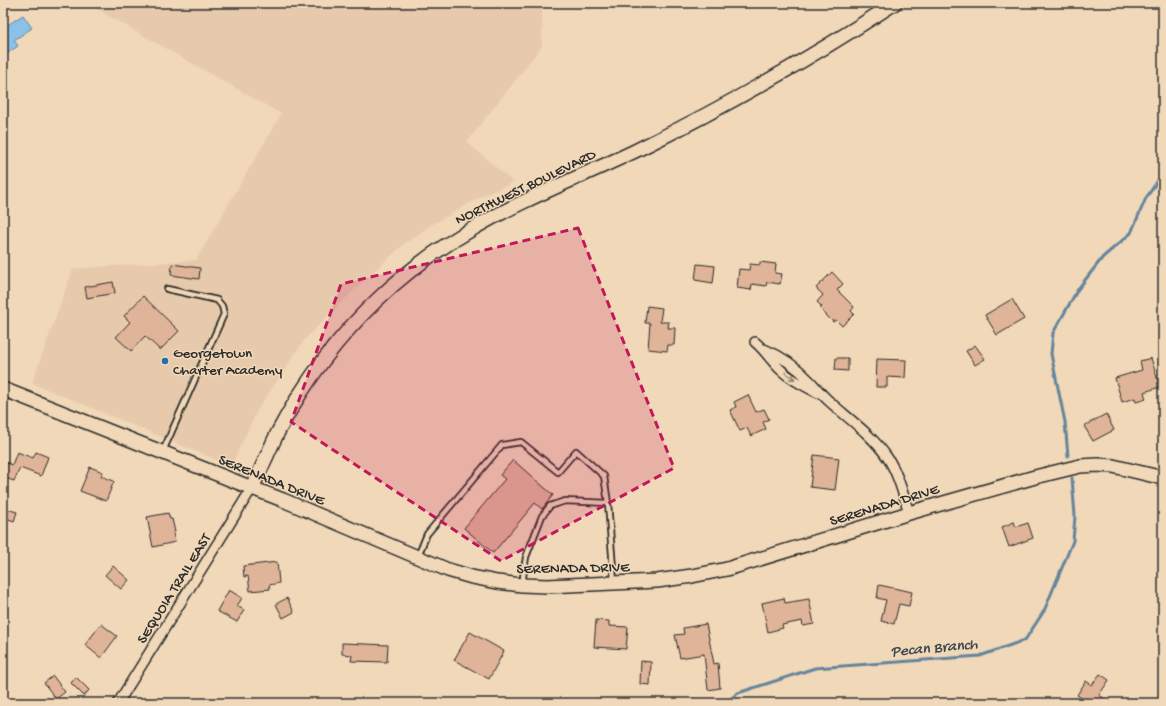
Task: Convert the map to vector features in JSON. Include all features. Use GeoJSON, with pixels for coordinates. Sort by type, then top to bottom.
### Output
{"type":"FeatureCollection","features":[{"type":"Feature","properties":{"kind":"street","name":"NORTHWEST BOULEVARD"},"geometry":{"type":"LineString","coordinates":[[252,488],[279,430],[311,377],[355,323],[412,269],[442,247],[509,209],[633,152],[721,107],[808,58],[894,3]]}},
{"type":"Feature","properties":{"kind":"street"},"geometry":{"type":"LineString","coordinates":[[755,342],[764,349],[772,361],[789,377],[822,395],[871,438],[888,457],[898,480],[909,513]]}},
{"type":"Feature","properties":{"kind":"street","name":"SERENADA DRIVE"},"geometry":{"type":"LineString","coordinates":[[3,389],[283,500],[448,570],[472,577],[522,585],[547,586],[657,581],[727,569],[909,513],[1035,477],[1080,466],[1114,466],[1163,478]]}},
{"type":"Feature","properties":{"kind":"street","name":"SEQUOIA TRAIL EAST"},"geometry":{"type":"LineString","coordinates":[[118,703],[252,488]]}},
{"type":"Feature","properties":{"kind":"lane"},"geometry":{"type":"LineString","coordinates":[[162,452],[224,314],[222,306],[217,300],[167,289]]}},
{"type":"Feature","properties":{"kind":"lane"},"geometry":{"type":"LineString","coordinates":[[417,557],[427,534],[502,445],[521,442],[558,472],[576,451],[604,476],[608,503],[614,584]]}},
{"type":"Feature","properties":{"kind":"lane"},"geometry":{"type":"LineString","coordinates":[[522,585],[526,557],[542,516],[550,506],[565,501],[608,503]]}},
{"type":"Feature","properties":{"kind":"highlighted area"},"geometry":{"type":"Polygon","coordinates":[[[578,228],[674,468],[501,561],[291,422],[341,284],[578,228]]]}},
{"type":"Feature","properties":{"kind":"shaded area"},"geometry":{"type":"Polygon","coordinates":[[[86,3],[542,3],[542,46],[467,142],[513,182],[477,199],[433,224],[404,244],[357,287],[305,339],[258,409],[231,466],[32,383],[73,269],[196,260],[281,114],[86,3]]]}},
{"type":"Feature","properties":{"kind":"water"},"geometry":{"type":"Polygon","coordinates":[[[23,15],[32,28],[14,40],[18,46],[5,55],[3,51],[3,28],[23,15]]]}},
{"type":"Feature","properties":{"kind":"building"},"geometry":{"type":"Polygon","coordinates":[[[760,262],[776,264],[775,273],[782,274],[780,284],[767,282],[766,286],[752,284],[751,290],[737,288],[739,269],[749,270],[750,264],[760,265],[760,262]]]}},
{"type":"Feature","properties":{"kind":"building"},"geometry":{"type":"Polygon","coordinates":[[[172,264],[200,268],[199,279],[171,275],[172,264]]]}},
{"type":"Feature","properties":{"kind":"building"},"geometry":{"type":"Polygon","coordinates":[[[697,264],[715,266],[713,283],[695,280],[697,264]]]}},
{"type":"Feature","properties":{"kind":"building"},"geometry":{"type":"Polygon","coordinates":[[[832,272],[843,284],[837,290],[854,307],[851,311],[854,314],[842,326],[836,320],[833,322],[820,309],[822,307],[817,302],[823,295],[816,288],[832,272]]]}},
{"type":"Feature","properties":{"kind":"building"},"geometry":{"type":"Polygon","coordinates":[[[113,282],[115,293],[87,298],[85,287],[113,282]]]}},
{"type":"Feature","properties":{"kind":"building"},"geometry":{"type":"Polygon","coordinates":[[[143,296],[179,331],[160,350],[145,336],[131,351],[116,337],[130,322],[124,316],[143,296]]]}},
{"type":"Feature","properties":{"kind":"building"},"geometry":{"type":"Polygon","coordinates":[[[1012,299],[1024,319],[997,335],[985,315],[1012,299]]]}},
{"type":"Feature","properties":{"kind":"building"},"geometry":{"type":"Polygon","coordinates":[[[647,306],[662,308],[660,322],[669,322],[668,328],[675,328],[674,345],[668,345],[667,351],[648,349],[650,323],[645,323],[647,306]]]}},
{"type":"Feature","properties":{"kind":"building"},"geometry":{"type":"Polygon","coordinates":[[[975,345],[985,359],[975,365],[966,351],[975,345]]]}},
{"type":"Feature","properties":{"kind":"building"},"geometry":{"type":"Polygon","coordinates":[[[836,358],[848,358],[848,371],[835,370],[836,358]]]}},
{"type":"Feature","properties":{"kind":"building"},"geometry":{"type":"Polygon","coordinates":[[[1151,358],[1160,387],[1144,392],[1146,399],[1136,402],[1135,398],[1122,402],[1115,378],[1142,370],[1140,361],[1151,358]]]}},
{"type":"Feature","properties":{"kind":"building"},"geometry":{"type":"Polygon","coordinates":[[[877,359],[906,360],[905,378],[887,377],[887,387],[876,387],[877,359]]]}},
{"type":"Feature","properties":{"kind":"building"},"geometry":{"type":"Polygon","coordinates":[[[748,395],[756,412],[764,409],[769,419],[763,422],[766,429],[751,436],[747,428],[740,431],[730,410],[736,407],[734,402],[748,395]]]}},
{"type":"Feature","properties":{"kind":"building"},"geometry":{"type":"Polygon","coordinates":[[[1106,414],[1114,430],[1093,441],[1084,426],[1106,414]]]}},
{"type":"Feature","properties":{"kind":"building"},"geometry":{"type":"Polygon","coordinates":[[[17,452],[33,458],[36,452],[48,457],[41,476],[20,468],[14,481],[3,477],[5,462],[12,465],[17,452]]]}},
{"type":"Feature","properties":{"kind":"building"},"geometry":{"type":"Polygon","coordinates":[[[814,455],[839,458],[835,490],[810,487],[814,455]]]}},
{"type":"Feature","properties":{"kind":"building"},"geometry":{"type":"Polygon","coordinates":[[[513,460],[553,495],[542,509],[535,503],[493,553],[464,528],[505,479],[500,475],[513,460]]]}},
{"type":"Feature","properties":{"kind":"building"},"geometry":{"type":"Polygon","coordinates":[[[90,467],[103,472],[101,476],[114,481],[106,501],[80,491],[90,467]]]}},
{"type":"Feature","properties":{"kind":"building"},"geometry":{"type":"Polygon","coordinates":[[[3,508],[17,512],[14,521],[3,517],[3,508]]]}},
{"type":"Feature","properties":{"kind":"building"},"geometry":{"type":"Polygon","coordinates":[[[168,513],[170,519],[172,519],[175,532],[173,533],[175,542],[153,547],[147,517],[168,513]]]}},
{"type":"Feature","properties":{"kind":"building"},"geometry":{"type":"Polygon","coordinates":[[[1014,522],[1016,527],[1028,523],[1033,538],[1009,547],[1002,527],[1014,522]]]}},
{"type":"Feature","properties":{"kind":"building"},"geometry":{"type":"Polygon","coordinates":[[[277,562],[279,583],[269,585],[270,589],[250,591],[248,576],[244,577],[243,566],[277,562]]]}},
{"type":"Feature","properties":{"kind":"building"},"geometry":{"type":"Polygon","coordinates":[[[113,566],[129,580],[121,589],[105,575],[113,566]]]}},
{"type":"Feature","properties":{"kind":"building"},"geometry":{"type":"Polygon","coordinates":[[[879,585],[912,592],[909,606],[899,604],[894,624],[881,621],[886,600],[877,598],[879,585]]]}},
{"type":"Feature","properties":{"kind":"building"},"geometry":{"type":"Polygon","coordinates":[[[229,590],[242,598],[237,606],[244,610],[237,622],[217,611],[229,590]]]}},
{"type":"Feature","properties":{"kind":"building"},"geometry":{"type":"Polygon","coordinates":[[[287,598],[294,612],[283,618],[276,604],[287,598]]]}},
{"type":"Feature","properties":{"kind":"building"},"geometry":{"type":"Polygon","coordinates":[[[784,598],[785,603],[809,599],[814,624],[803,626],[802,621],[782,625],[783,628],[768,632],[762,603],[784,598]]]}},
{"type":"Feature","properties":{"kind":"building"},"geometry":{"type":"Polygon","coordinates":[[[596,620],[609,621],[609,626],[628,627],[626,649],[594,647],[596,620]]]}},
{"type":"Feature","properties":{"kind":"building"},"geometry":{"type":"Polygon","coordinates":[[[101,624],[117,636],[101,658],[85,645],[101,624]]]}},
{"type":"Feature","properties":{"kind":"building"},"geometry":{"type":"Polygon","coordinates":[[[706,624],[714,664],[718,663],[720,688],[708,690],[704,654],[680,658],[675,635],[684,634],[683,628],[706,624]]]}},
{"type":"Feature","properties":{"kind":"building"},"geometry":{"type":"Polygon","coordinates":[[[470,632],[504,651],[489,679],[454,660],[470,632]]]}},
{"type":"Feature","properties":{"kind":"building"},"geometry":{"type":"Polygon","coordinates":[[[342,643],[388,645],[387,662],[351,661],[352,655],[342,654],[342,643]]]}},
{"type":"Feature","properties":{"kind":"building"},"geometry":{"type":"Polygon","coordinates":[[[641,661],[651,662],[650,685],[640,684],[641,661]]]}},
{"type":"Feature","properties":{"kind":"building"},"geometry":{"type":"Polygon","coordinates":[[[1100,674],[1109,680],[1099,695],[1111,703],[1089,703],[1077,695],[1086,681],[1092,685],[1100,674]]]}},
{"type":"Feature","properties":{"kind":"building"},"geometry":{"type":"Polygon","coordinates":[[[53,676],[65,692],[56,699],[44,683],[53,676]]]}},
{"type":"Feature","properties":{"kind":"building"},"geometry":{"type":"Polygon","coordinates":[[[76,677],[89,690],[84,696],[71,683],[76,677]]]}},
{"type":"Feature","properties":{"kind":"waterway","name":"Pecan Branch"},"geometry":{"type":"LineString","coordinates":[[1068,456],[1065,422],[1051,354],[1053,333],[1078,289],[1103,257],[1131,233],[1146,198],[1163,173]]}},
{"type":"Feature","properties":{"kind":"waterway","name":"Pecan Branch"},"geometry":{"type":"LineString","coordinates":[[725,703],[738,693],[815,668],[980,656],[1025,640],[1044,611],[1073,541],[1075,516],[1072,478]]}},
{"type":"Feature","properties":{"kind":"place","name":"Georgetown Charter Academy"},"geometry":{"type":"Point","coordinates":[165,361]}}]}
